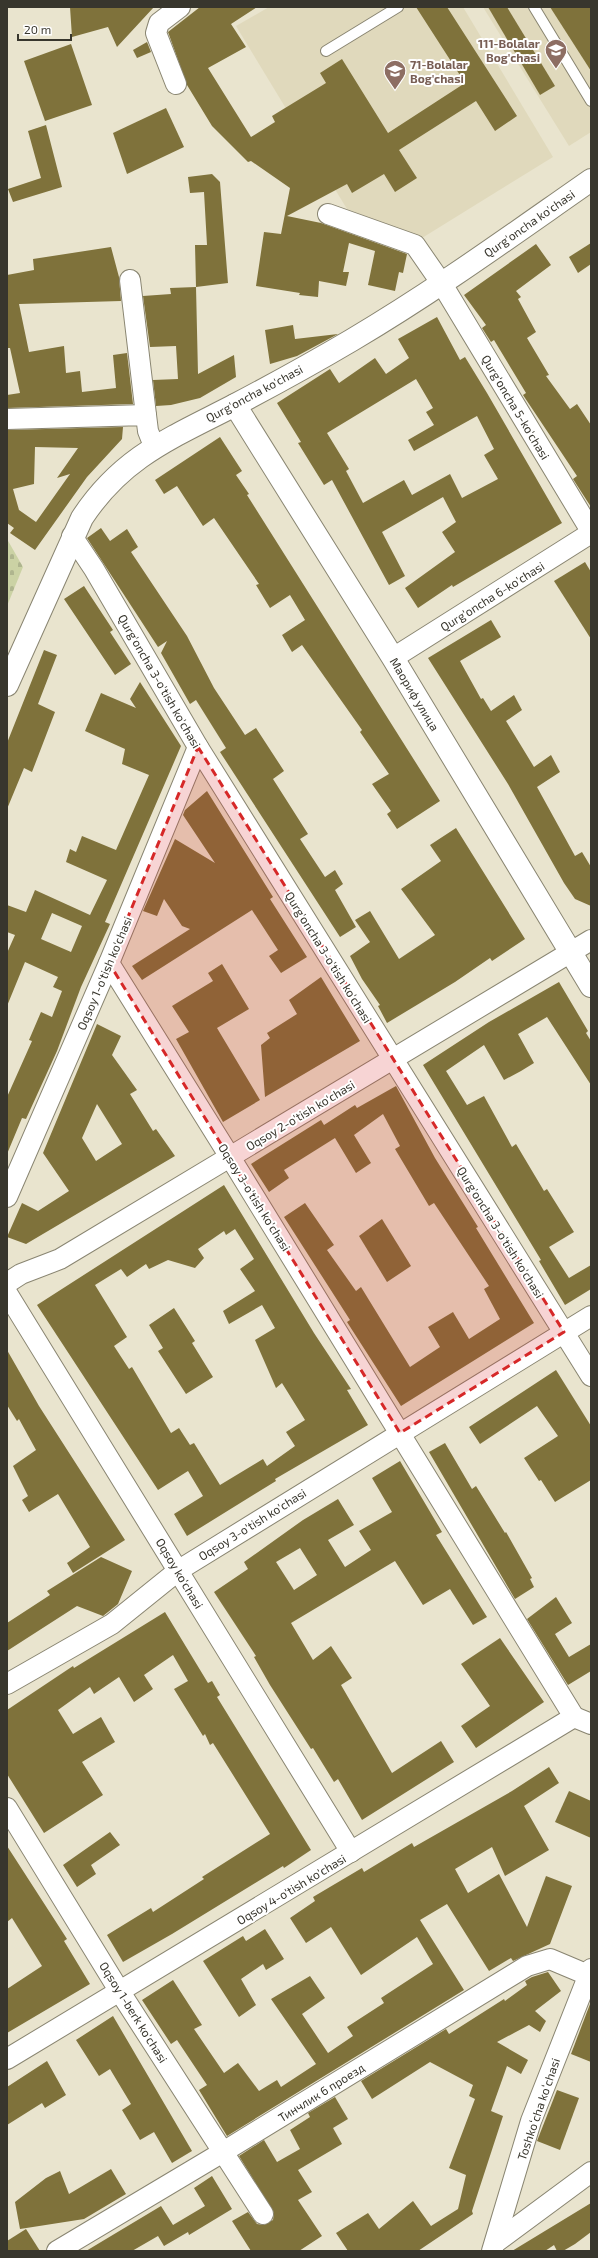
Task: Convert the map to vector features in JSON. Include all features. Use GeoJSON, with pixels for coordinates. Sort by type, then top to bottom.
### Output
{"type":"FeatureCollection","features":[{"type":"Feature","properties":{"kind":"street"},"geometry":{"type":"LineString","coordinates":[[176,84],[156,33],[159,23],[180,7]]}},
{"type":"Feature","properties":{"kind":"street","name":"Qurg'oncha ko'chasi"},"geometry":{"type":"LineString","coordinates":[[7,685],[72,536],[92,502],[106,486],[137,457],[154,446],[235,404],[352,340],[442,284],[591,180]]}},
{"type":"Feature","properties":{"kind":"street","name":"Qurg'oncha 5-ko'chasi"},"geometry":{"type":"LineString","coordinates":[[328,214],[415,245],[442,284],[591,532]]}},
{"type":"Feature","properties":{"kind":"street"},"geometry":{"type":"LineString","coordinates":[[130,280],[148,431],[154,446]]}},
{"type":"Feature","properties":{"kind":"street","name":"Маориф улица"},"geometry":{"type":"LineString","coordinates":[[235,404],[393,658],[591,986]]}},
{"type":"Feature","properties":{"kind":"street"},"geometry":{"type":"LineString","coordinates":[[7,419],[146,415]]}},
{"type":"Feature","properties":{"kind":"street","name":"Qurg'oncha 6-ko'chasi"},"geometry":{"type":"LineString","coordinates":[[393,658],[591,532]]}},
{"type":"Feature","properties":{"kind":"street","name":"Qurg'oncha 3-o'tish ko'chasi"},"geometry":{"type":"LineString","coordinates":[[72,536],[94,569],[198,747],[591,1376]]}},
{"type":"Feature","properties":{"kind":"street","name":"Oqsoy 1-o'tish ko'chasi"},"geometry":{"type":"LineString","coordinates":[[7,1197],[109,963],[198,747]]}},
{"type":"Feature","properties":{"kind":"street","name":"Oqsoy 2-o'tish ko'chasi"},"geometry":{"type":"LineString","coordinates":[[12,1274],[60,1259],[591,940]]}},
{"type":"Feature","properties":{"kind":"street","name":"Oqsoy 3-o'tish ko'chasi"},"geometry":{"type":"LineString","coordinates":[[109,963],[400,1433],[470,1552],[582,1721]]}},
{"type":"Feature","properties":{"kind":"street","name":"Oqsoy ko'chasi"},"geometry":{"type":"LineString","coordinates":[[7,1293],[179,1570],[351,1852]]}},
{"type":"Feature","properties":{"kind":"street","name":"Oqsoy 3-o'tish ko'chasi"},"geometry":{"type":"LineString","coordinates":[[7,1684],[112,1624],[179,1570],[591,1316]]}},
{"type":"Feature","properties":{"kind":"street","name":"Oqsoy 4-o'tish ko'chasi"},"geometry":{"type":"LineString","coordinates":[[7,2059],[351,1852],[582,1721]]}},
{"type":"Feature","properties":{"kind":"street","name":"Oqsoy 1-berk ko'chasi"},"geometry":{"type":"LineString","coordinates":[[7,1808],[120,1992],[263,2214]]}},
{"type":"Feature","properties":{"kind":"street","name":"Тинчлик 6 проезд"},"geometry":{"type":"LineString","coordinates":[[57,2251],[223,2152],[527,1966],[550,1959],[590,1972]]}},
{"type":"Feature","properties":{"kind":"street","name":"Toshkoʻcha koʻchasi"},"geometry":{"type":"LineString","coordinates":[[494,2247],[531,2122],[590,1972]]}},
{"type":"Feature","properties":{"kind":"street"},"geometry":{"type":"LineString","coordinates":[[494,2247],[591,2172]]}},
{"type":"Feature","properties":{"kind":"lane"},"geometry":{"type":"LineString","coordinates":[[326,51],[398,7]]}},
{"type":"Feature","properties":{"kind":"lane"},"geometry":{"type":"LineString","coordinates":[[534,7],[591,101]]}},
{"type":"Feature","properties":{"kind":"highlighted area"},"geometry":{"type":"Polygon","coordinates":[[[198,747],[564,1332],[400,1433],[109,963],[198,747]]]}},
{"type":"Feature","properties":{"kind":"shaded area","name":"71-Bolalar Bog'chasi"},"geometry":{"type":"Polygon","coordinates":[[[269,7],[463,7],[553,157],[422,238],[347,209],[236,26],[269,7]]]}},
{"type":"Feature","properties":{"kind":"shaded area","name":"111-Bolalar Bog'chasi"},"geometry":{"type":"Polygon","coordinates":[[[483,7],[591,7],[591,132],[569,146],[483,7]]]}},
{"type":"Feature","properties":{"kind":"green space"},"geometry":{"type":"Polygon","coordinates":[[[7,539],[23,567],[7,606],[7,539]]]}},
{"type":"Feature","properties":{"kind":"building"},"geometry":{"type":"Polygon","coordinates":[[[70,7],[154,7],[117,47],[108,27],[72,37],[70,7]]]}},
{"type":"Feature","properties":{"kind":"building"},"geometry":{"type":"Polygon","coordinates":[[[200,7],[257,7],[231,24],[246,47],[208,68],[251,137],[275,122],[272,116],[326,83],[320,73],[342,59],[388,133],[465,83],[416,7],[447,7],[517,116],[495,131],[476,101],[399,150],[417,178],[395,192],[384,174],[352,193],[347,184],[287,216],[321,223],[407,254],[403,273],[399,272],[395,291],[368,285],[375,251],[349,243],[343,272],[349,272],[346,286],[319,281],[318,297],[299,295],[300,293],[256,286],[264,232],[281,234],[290,188],[251,161],[248,162],[212,126],[187,85],[168,32],[200,7]]]}},
{"type":"Feature","properties":{"kind":"building"},"geometry":{"type":"Polygon","coordinates":[[[488,7],[507,7],[555,86],[540,95],[488,7]]]}},
{"type":"Feature","properties":{"kind":"building"},"geometry":{"type":"Polygon","coordinates":[[[550,7],[591,7],[591,71],[550,7]]]}},
{"type":"Feature","properties":{"kind":"building"},"geometry":{"type":"Polygon","coordinates":[[[147,42],[151,52],[137,58],[133,50],[147,42]]]}},
{"type":"Feature","properties":{"kind":"building"},"geometry":{"type":"Polygon","coordinates":[[[71,44],[92,105],[45,121],[24,61],[71,44]]]}},
{"type":"Feature","properties":{"kind":"building"},"geometry":{"type":"Polygon","coordinates":[[[166,108],[184,147],[127,174],[113,133],[166,108]]]}},
{"type":"Feature","properties":{"kind":"building"},"geometry":{"type":"Polygon","coordinates":[[[46,125],[62,187],[13,202],[8,189],[41,178],[28,131],[46,125]]]}},
{"type":"Feature","properties":{"kind":"building"},"geometry":{"type":"Polygon","coordinates":[[[212,174],[220,182],[228,283],[196,287],[195,245],[207,245],[204,192],[190,193],[188,177],[212,174]]]}},
{"type":"Feature","properties":{"kind":"building"},"geometry":{"type":"Polygon","coordinates":[[[591,243],[591,264],[578,273],[569,257],[591,243]]]}},
{"type":"Feature","properties":{"kind":"building"},"geometry":{"type":"Polygon","coordinates":[[[536,244],[551,265],[516,291],[521,297],[518,299],[536,332],[527,338],[549,375],[546,376],[570,409],[577,404],[591,425],[591,507],[573,479],[577,476],[523,395],[526,393],[494,340],[491,342],[482,328],[486,325],[464,295],[536,244]]]}},
{"type":"Feature","properties":{"kind":"building"},"geometry":{"type":"Polygon","coordinates":[[[111,247],[119,277],[121,301],[19,304],[29,352],[64,346],[66,373],[80,371],[82,392],[116,388],[113,355],[127,353],[133,404],[7,408],[7,395],[20,393],[10,348],[7,348],[7,275],[34,270],[33,259],[111,247]]]}},
{"type":"Feature","properties":{"kind":"building"},"geometry":{"type":"Polygon","coordinates":[[[196,287],[198,374],[234,355],[236,377],[200,398],[171,405],[156,406],[153,380],[178,379],[176,346],[150,347],[143,296],[171,294],[170,288],[196,287]]]}},
{"type":"Feature","properties":{"kind":"building"},"geometry":{"type":"Polygon","coordinates":[[[437,317],[460,360],[465,357],[487,393],[562,523],[453,587],[452,585],[418,608],[405,588],[455,552],[442,532],[456,522],[443,497],[382,532],[405,576],[389,585],[332,480],[324,485],[298,443],[301,442],[277,403],[330,369],[339,383],[375,358],[386,374],[409,358],[398,339],[437,317]],[[416,379],[327,433],[349,469],[346,471],[363,503],[404,480],[412,495],[450,474],[462,498],[498,479],[484,455],[494,449],[477,416],[414,451],[408,440],[434,425],[426,412],[433,408],[416,379]]]}},
{"type":"Feature","properties":{"kind":"building"},"geometry":{"type":"Polygon","coordinates":[[[293,325],[295,339],[338,334],[297,356],[270,364],[265,330],[293,325]]]}},
{"type":"Feature","properties":{"kind":"building"},"geometry":{"type":"Polygon","coordinates":[[[123,427],[122,439],[87,477],[35,550],[10,533],[14,528],[7,523],[7,430],[123,427]],[[35,447],[34,484],[13,489],[19,510],[36,522],[70,474],[57,478],[78,448],[35,447]]]}},
{"type":"Feature","properties":{"kind":"building"},"geometry":{"type":"Polygon","coordinates":[[[220,437],[242,471],[236,475],[249,494],[247,495],[440,801],[397,829],[387,814],[391,811],[372,784],[389,774],[360,732],[362,730],[302,645],[292,652],[282,635],[305,620],[290,595],[270,608],[256,585],[259,584],[214,518],[203,526],[177,486],[164,494],[155,480],[220,437]]]}},
{"type":"Feature","properties":{"kind":"building"},"geometry":{"type":"Polygon","coordinates":[[[101,528],[110,541],[127,529],[138,547],[131,552],[187,636],[214,688],[245,735],[256,728],[284,771],[273,779],[308,834],[300,839],[325,877],[335,870],[343,884],[335,890],[356,927],[340,937],[220,752],[226,748],[196,700],[190,704],[161,653],[167,641],[158,647],[87,538],[101,528]]]}},
{"type":"Feature","properties":{"kind":"building"},"geometry":{"type":"Polygon","coordinates":[[[585,562],[591,572],[591,639],[554,581],[585,562]]]}},
{"type":"Feature","properties":{"kind":"building"},"geometry":{"type":"Polygon","coordinates":[[[84,586],[113,630],[110,632],[131,664],[115,675],[64,599],[84,586]]]}},
{"type":"Feature","properties":{"kind":"building"},"geometry":{"type":"Polygon","coordinates":[[[491,620],[501,637],[460,661],[481,699],[483,698],[491,711],[514,695],[522,710],[506,721],[534,767],[551,755],[560,772],[537,787],[575,856],[582,852],[591,867],[591,906],[575,899],[564,883],[508,784],[428,658],[491,620]]]}},
{"type":"Feature","properties":{"kind":"building"},"geometry":{"type":"Polygon","coordinates":[[[44,650],[57,655],[38,704],[55,712],[32,772],[24,768],[7,809],[7,743],[44,650]]]}},
{"type":"Feature","properties":{"kind":"building"},"geometry":{"type":"Polygon","coordinates":[[[140,682],[181,746],[105,922],[110,924],[81,987],[57,1051],[26,1119],[22,1118],[7,1154],[7,1097],[32,1041],[29,1040],[41,1012],[52,1017],[62,991],[53,987],[58,977],[25,962],[7,1006],[7,953],[15,935],[7,932],[7,905],[26,912],[35,890],[90,915],[107,880],[66,862],[70,849],[76,852],[82,836],[116,850],[149,775],[122,764],[125,749],[85,731],[101,693],[136,708],[130,699],[140,682]],[[52,913],[41,939],[71,952],[82,926],[52,913]]]}},
{"type":"Feature","properties":{"kind":"building"},"geometry":{"type":"Polygon","coordinates":[[[207,791],[273,897],[270,899],[307,957],[281,973],[269,956],[278,950],[252,910],[142,980],[132,966],[190,929],[182,926],[164,899],[157,916],[143,911],[175,839],[215,863],[183,815],[185,810],[207,791]]]}},
{"type":"Feature","properties":{"kind":"building"},"geometry":{"type":"Polygon","coordinates":[[[456,828],[525,939],[492,961],[490,958],[455,982],[387,1023],[378,1006],[380,1005],[362,979],[350,956],[370,942],[355,920],[370,911],[399,959],[435,935],[401,889],[441,861],[430,845],[456,828]]]}},
{"type":"Feature","properties":{"kind":"building"},"geometry":{"type":"Polygon","coordinates":[[[222,964],[249,1009],[217,1028],[260,1100],[223,1122],[176,1039],[189,1032],[172,1006],[213,981],[208,973],[222,964]]]}},
{"type":"Feature","properties":{"kind":"building"},"geometry":{"type":"Polygon","coordinates":[[[321,977],[360,1041],[265,1097],[261,1045],[270,1038],[267,1033],[297,1014],[289,1000],[321,977]]]}},
{"type":"Feature","properties":{"kind":"building"},"geometry":{"type":"Polygon","coordinates":[[[559,982],[588,1031],[586,1033],[591,1041],[591,1085],[547,1017],[518,1034],[534,1063],[521,1071],[504,1080],[484,1045],[446,1071],[467,1105],[484,1096],[512,1147],[516,1144],[544,1191],[547,1189],[574,1232],[549,1247],[569,1278],[591,1265],[591,1289],[565,1305],[539,1261],[541,1260],[423,1065],[489,1022],[559,982]]]}},
{"type":"Feature","properties":{"kind":"building"},"geometry":{"type":"Polygon","coordinates":[[[97,1024],[121,1036],[112,1055],[137,1090],[130,1094],[153,1131],[156,1129],[175,1156],[26,1244],[7,1237],[22,1203],[38,1211],[69,1191],[43,1153],[97,1024]],[[97,1104],[82,1138],[96,1161],[122,1144],[97,1104]]]}},
{"type":"Feature","properties":{"kind":"building"},"geometry":{"type":"Polygon","coordinates":[[[396,1086],[435,1158],[478,1227],[476,1228],[534,1323],[401,1406],[347,1322],[350,1320],[284,1217],[305,1203],[334,1245],[327,1250],[356,1291],[361,1287],[410,1367],[440,1347],[428,1327],[453,1312],[469,1339],[500,1319],[484,1289],[489,1286],[434,1203],[429,1206],[395,1149],[400,1146],[383,1114],[354,1135],[371,1163],[356,1173],[335,1138],[284,1170],[289,1178],[269,1192],[251,1164],[321,1120],[324,1125],[355,1105],[357,1108],[396,1086]]]}},
{"type":"Feature","properties":{"kind":"building"},"geometry":{"type":"Polygon","coordinates":[[[224,1185],[314,1333],[351,1389],[347,1390],[368,1425],[275,1479],[276,1481],[187,1536],[174,1514],[203,1496],[188,1471],[158,1490],[37,1305],[224,1185]],[[235,1229],[226,1235],[224,1231],[198,1249],[204,1258],[195,1268],[168,1260],[149,1269],[146,1264],[127,1277],[121,1269],[95,1285],[127,1337],[114,1346],[129,1369],[132,1367],[171,1433],[179,1428],[190,1445],[194,1443],[220,1485],[263,1459],[267,1466],[295,1446],[286,1432],[305,1420],[282,1383],[276,1388],[255,1340],[275,1328],[262,1305],[229,1324],[223,1311],[255,1291],[240,1269],[254,1259],[235,1229]]]}},
{"type":"Feature","properties":{"kind":"building"},"geometry":{"type":"Polygon","coordinates":[[[382,1219],[411,1266],[387,1282],[359,1236],[382,1219]]]}},
{"type":"Feature","properties":{"kind":"building"},"geometry":{"type":"Polygon","coordinates":[[[174,1308],[195,1341],[192,1343],[213,1377],[186,1394],[158,1351],[163,1348],[149,1325],[174,1308]]]}},
{"type":"Feature","properties":{"kind":"building"},"geometry":{"type":"Polygon","coordinates":[[[7,1350],[39,1406],[125,1540],[73,1573],[67,1563],[90,1547],[58,1494],[29,1512],[22,1500],[28,1496],[13,1466],[36,1450],[19,1419],[17,1421],[7,1405],[7,1350]]]}},
{"type":"Feature","properties":{"kind":"building"},"geometry":{"type":"Polygon","coordinates":[[[556,1370],[591,1426],[591,1480],[555,1502],[541,1480],[539,1481],[524,1458],[558,1436],[537,1406],[480,1444],[469,1427],[556,1370]]]}},
{"type":"Feature","properties":{"kind":"building"},"geometry":{"type":"Polygon","coordinates":[[[445,1443],[472,1489],[476,1486],[505,1533],[506,1532],[532,1578],[530,1579],[534,1587],[515,1599],[429,1452],[445,1443]]]}},
{"type":"Feature","properties":{"kind":"building"},"geometry":{"type":"Polygon","coordinates":[[[400,1461],[442,1532],[436,1535],[487,1617],[473,1625],[450,1589],[423,1605],[395,1561],[291,1623],[313,1660],[331,1646],[352,1678],[341,1685],[392,1773],[441,1741],[454,1762],[362,1820],[338,1779],[334,1782],[313,1748],[311,1749],[270,1685],[254,1657],[256,1656],[214,1592],[248,1569],[244,1562],[303,1520],[338,1499],[354,1525],[328,1540],[345,1567],[371,1550],[359,1531],[392,1512],[372,1478],[400,1461]],[[300,1548],[276,1562],[294,1590],[317,1575],[300,1548]]]}},
{"type":"Feature","properties":{"kind":"building"},"geometry":{"type":"Polygon","coordinates":[[[101,1557],[132,1571],[118,1604],[103,1616],[77,1606],[7,1651],[7,1623],[50,1595],[47,1591],[101,1557]]]}},
{"type":"Feature","properties":{"kind":"building"},"geometry":{"type":"Polygon","coordinates":[[[556,1597],[572,1623],[555,1634],[569,1657],[591,1644],[591,1671],[568,1685],[527,1619],[556,1597]]]}},
{"type":"Feature","properties":{"kind":"building"},"geometry":{"type":"Polygon","coordinates":[[[165,1612],[208,1683],[212,1681],[220,1695],[217,1697],[311,1850],[284,1868],[283,1866],[172,1934],[123,1962],[107,1935],[151,1908],[153,1912],[204,1879],[202,1877],[270,1834],[213,1743],[210,1745],[205,1734],[203,1736],[174,1689],[188,1681],[173,1655],[144,1675],[153,1689],[134,1702],[119,1677],[94,1694],[90,1687],[58,1710],[73,1734],[101,1717],[115,1742],[82,1762],[103,1795],[44,1833],[7,1774],[7,1710],[73,1666],[74,1668],[165,1612]]]}},
{"type":"Feature","properties":{"kind":"building"},"geometry":{"type":"Polygon","coordinates":[[[500,1638],[544,1702],[476,1748],[461,1726],[490,1706],[461,1664],[500,1638]]]}},
{"type":"Feature","properties":{"kind":"building"},"geometry":{"type":"Polygon","coordinates":[[[549,1767],[559,1783],[524,1806],[549,1850],[505,1876],[492,1847],[455,1869],[468,1893],[499,1874],[527,1927],[546,1876],[572,1886],[550,1944],[513,1961],[511,1958],[489,1971],[447,1904],[420,1920],[464,1990],[227,2136],[199,2090],[207,2085],[177,2040],[171,2044],[142,2000],[173,1980],[202,2025],[194,2029],[224,2073],[238,2063],[259,2091],[277,2080],[281,2087],[316,2064],[271,1999],[310,1976],[325,1998],[302,2014],[328,2053],[353,2036],[347,2027],[384,2003],[381,1998],[433,1964],[417,1937],[361,1975],[331,1927],[306,1943],[290,1918],[315,1901],[313,1897],[362,1868],[364,1872],[412,1843],[414,1847],[512,1791],[549,1767]]]}},
{"type":"Feature","properties":{"kind":"building"},"geometry":{"type":"Polygon","coordinates":[[[569,1791],[591,1801],[591,1838],[555,1822],[569,1791]]]}},
{"type":"Feature","properties":{"kind":"building"},"geometry":{"type":"Polygon","coordinates":[[[110,1832],[120,1845],[91,1865],[96,1874],[77,1887],[63,1865],[110,1832]]]}},
{"type":"Feature","properties":{"kind":"building"},"geometry":{"type":"Polygon","coordinates":[[[7,1846],[67,1939],[64,1941],[90,1984],[7,2033],[7,1989],[42,1966],[12,1918],[7,1922],[7,1846]]]}},
{"type":"Feature","properties":{"kind":"building"},"geometry":{"type":"Polygon","coordinates":[[[265,1929],[284,1959],[266,1970],[263,1964],[241,1979],[256,2005],[239,2017],[203,1961],[243,1936],[246,1941],[265,1929]]]}},
{"type":"Feature","properties":{"kind":"building"},"geometry":{"type":"Polygon","coordinates":[[[548,1972],[561,1991],[535,2011],[546,2021],[540,2032],[529,2025],[497,2042],[528,2060],[521,2074],[507,2066],[491,2111],[503,2116],[472,2211],[473,2214],[418,2251],[348,2251],[336,2233],[368,2213],[379,2229],[413,2201],[431,2226],[458,2209],[466,2175],[449,2168],[475,2099],[469,2096],[473,2085],[430,2062],[372,2099],[361,2081],[446,2029],[449,2034],[504,1999],[505,2001],[527,1985],[525,1981],[548,1972]]]}},
{"type":"Feature","properties":{"kind":"building"},"geometry":{"type":"Polygon","coordinates":[[[591,2004],[591,2062],[571,2054],[591,2004]]]}},
{"type":"Feature","properties":{"kind":"building"},"geometry":{"type":"Polygon","coordinates":[[[113,2016],[192,2151],[172,2163],[154,2132],[140,2140],[122,2110],[131,2104],[110,2069],[99,2076],[76,2040],[113,2016]]]}},
{"type":"Feature","properties":{"kind":"building"},"geometry":{"type":"Polygon","coordinates":[[[47,2061],[66,2095],[45,2108],[42,2103],[7,2125],[7,2087],[47,2061]]]}},
{"type":"Feature","properties":{"kind":"building"},"geometry":{"type":"Polygon","coordinates":[[[557,2090],[579,2098],[560,2150],[537,2141],[557,2090]]]}},
{"type":"Feature","properties":{"kind":"building"},"geometry":{"type":"Polygon","coordinates":[[[335,2097],[348,2119],[333,2128],[342,2144],[298,2170],[312,2192],[298,2200],[322,2236],[299,2251],[251,2251],[232,2221],[248,2212],[257,2224],[264,2225],[273,2220],[274,2213],[239,2156],[264,2140],[277,2162],[300,2149],[290,2130],[310,2117],[308,2113],[335,2097]]]}},
{"type":"Feature","properties":{"kind":"building"},"geometry":{"type":"Polygon","coordinates":[[[111,2169],[126,2194],[84,2219],[20,2229],[15,2202],[46,2178],[60,2171],[69,2194],[111,2169]]]}},
{"type":"Feature","properties":{"kind":"building"},"geometry":{"type":"Polygon","coordinates":[[[212,2176],[232,2209],[189,2235],[188,2232],[164,2246],[158,2236],[132,2251],[86,2251],[161,2206],[173,2225],[205,2206],[194,2188],[212,2176]]]}},
{"type":"Feature","properties":{"kind":"building"},"geometry":{"type":"Polygon","coordinates":[[[591,2203],[591,2232],[575,2244],[563,2251],[557,2251],[554,2245],[545,2251],[512,2251],[591,2203]]]}},
{"type":"Feature","properties":{"kind":"building"},"geometry":{"type":"Polygon","coordinates":[[[26,2229],[40,2251],[7,2251],[7,2241],[26,2229]]]}},
{"type":"Feature","properties":{"kind":"place","name":"111-Bolalar Bog'chasi"},"geometry":{"type":"Point","coordinates":[556,70]}},
{"type":"Feature","properties":{"kind":"place","name":"71-Bolalar Bog'chasi"},"geometry":{"type":"Point","coordinates":[395,90]}}]}
